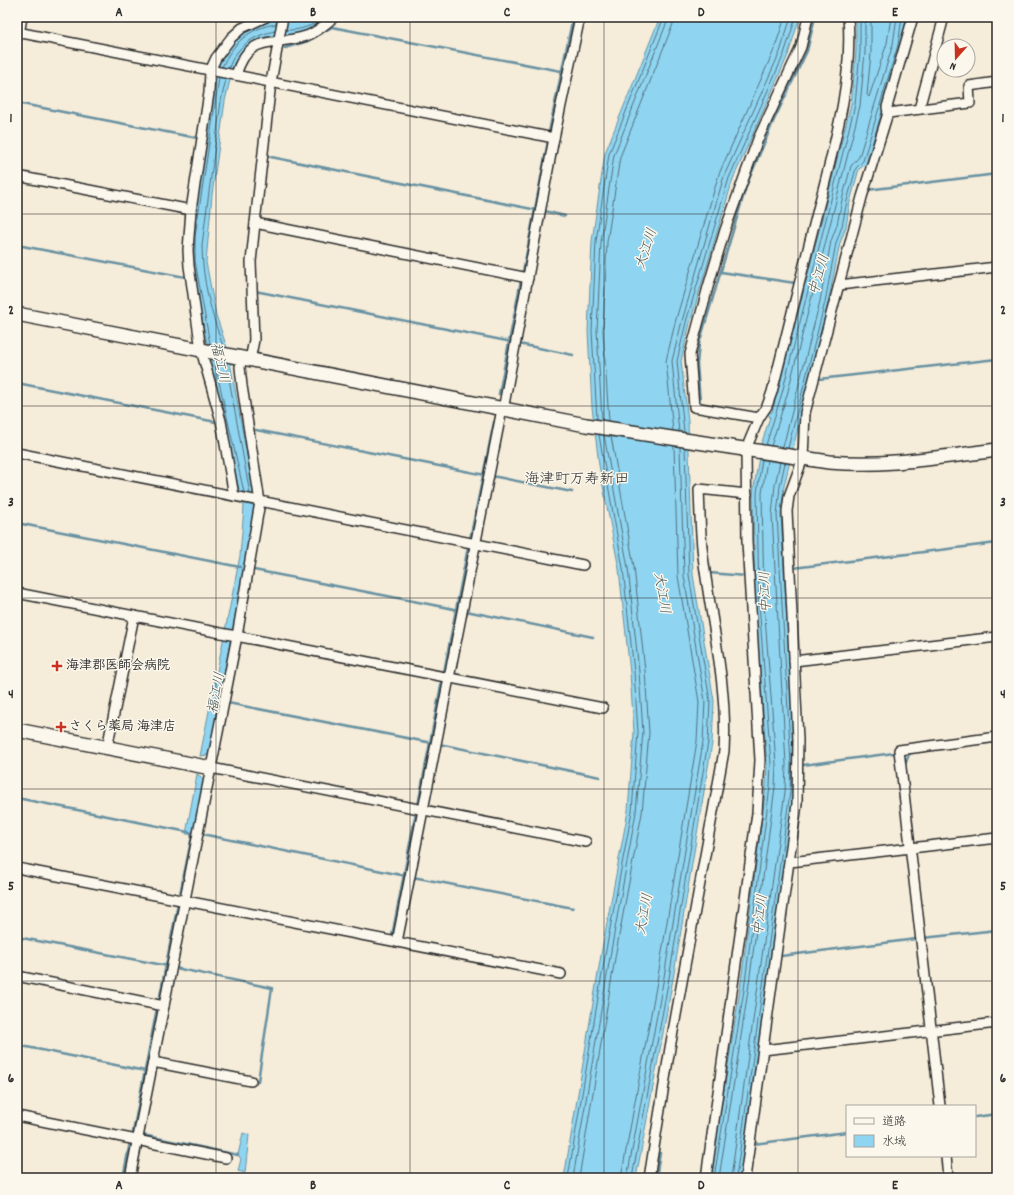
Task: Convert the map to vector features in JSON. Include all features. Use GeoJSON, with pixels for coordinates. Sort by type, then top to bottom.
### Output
{"type":"FeatureCollection","features":[{"type":"Feature","properties":{"kind":"street"},"geometry":{"type":"LineString","coordinates":[[20,17],[17,33],[554,138]]}},
{"type":"Feature","properties":{"kind":"street"},"geometry":{"type":"LineString","coordinates":[[236,497],[221,421],[202,350],[189,266],[191,210],[211,71],[219,53],[231,38],[242,28],[266,17]]}},
{"type":"Feature","properties":{"kind":"street"},"geometry":{"type":"LineString","coordinates":[[130,1178],[211,768],[232,635],[258,501],[240,367],[241,358],[254,340],[251,262],[271,82],[283,17]]}},
{"type":"Feature","properties":{"kind":"street"},"geometry":{"type":"LineString","coordinates":[[234,75],[239,64],[248,51],[265,42],[307,36],[334,17]]}},
{"type":"Feature","properties":{"kind":"street"},"geometry":{"type":"LineString","coordinates":[[397,942],[503,409],[554,138],[580,17]]}},
{"type":"Feature","properties":{"kind":"street"},"geometry":{"type":"LineString","coordinates":[[759,418],[694,406],[690,354],[726,230],[758,139],[801,47],[808,17]]}},
{"type":"Feature","properties":{"kind":"street"},"geometry":{"type":"LineString","coordinates":[[706,1178],[756,821],[760,782],[759,738],[747,542],[749,449],[759,418],[767,406],[772,392],[833,152],[845,95],[848,52],[848,17]]}},
{"type":"Feature","properties":{"kind":"street"},"geometry":{"type":"LineString","coordinates":[[745,1178],[797,804],[798,772],[787,511],[789,496],[800,458],[805,413],[862,197],[888,113],[887,107],[913,17]]}},
{"type":"Feature","properties":{"kind":"street"},"geometry":{"type":"LineString","coordinates":[[919,109],[944,17]]}},
{"type":"Feature","properties":{"kind":"street"},"geometry":{"type":"LineString","coordinates":[[888,113],[970,103],[969,86],[997,82]]}},
{"type":"Feature","properties":{"kind":"street"},"geometry":{"type":"LineString","coordinates":[[17,176],[191,210]]}},
{"type":"Feature","properties":{"kind":"street"},"geometry":{"type":"LineString","coordinates":[[255,223],[528,278]]}},
{"type":"Feature","properties":{"kind":"street"},"geometry":{"type":"LineString","coordinates":[[839,285],[997,267]]}},
{"type":"Feature","properties":{"kind":"street"},"geometry":{"type":"LineString","coordinates":[[17,314],[586,425],[800,458],[857,464],[878,464],[997,450]]}},
{"type":"Feature","properties":{"kind":"street"},"geometry":{"type":"LineString","coordinates":[[17,453],[582,565]]}},
{"type":"Feature","properties":{"kind":"street"},"geometry":{"type":"LineString","coordinates":[[649,1178],[670,1048],[724,751],[726,728],[721,671],[703,555],[699,489],[747,494]]}},
{"type":"Feature","properties":{"kind":"street"},"geometry":{"type":"LineString","coordinates":[[17,592],[603,708]]}},
{"type":"Feature","properties":{"kind":"street"},"geometry":{"type":"LineString","coordinates":[[107,748],[134,616]]}},
{"type":"Feature","properties":{"kind":"street"},"geometry":{"type":"LineString","coordinates":[[794,661],[997,637]]}},
{"type":"Feature","properties":{"kind":"street"},"geometry":{"type":"LineString","coordinates":[[17,730],[586,842]]}},
{"type":"Feature","properties":{"kind":"street"},"geometry":{"type":"LineString","coordinates":[[940,1105],[899,750],[997,737]]}},
{"type":"Feature","properties":{"kind":"street"},"geometry":{"type":"LineString","coordinates":[[790,862],[997,838]]}},
{"type":"Feature","properties":{"kind":"street"},"geometry":{"type":"LineString","coordinates":[[17,868],[561,974]]}},
{"type":"Feature","properties":{"kind":"street"},"geometry":{"type":"LineString","coordinates":[[17,976],[164,1006]]}},
{"type":"Feature","properties":{"kind":"street"},"geometry":{"type":"LineString","coordinates":[[763,1050],[997,1023]]}},
{"type":"Feature","properties":{"kind":"street"},"geometry":{"type":"LineString","coordinates":[[153,1062],[251,1081]]}},
{"type":"Feature","properties":{"kind":"street"},"geometry":{"type":"LineString","coordinates":[[17,1116],[226,1158]]}},
{"type":"Feature","properties":{"kind":"street"},"geometry":{"type":"LineString","coordinates":[[946,1157],[948,1178]]}},
{"type":"Feature","properties":{"kind":"water"},"geometry":{"type":"Polygon","coordinates":[[[289,17],[329,17],[322,24],[295,35],[282,34],[265,37],[249,45],[234,63],[225,101],[212,195],[206,262],[216,315],[228,351],[254,495],[255,510],[209,755],[200,756],[240,556],[244,507],[199,306],[191,261],[191,236],[218,67],[227,51],[237,38],[251,28],[268,21],[289,17]]]}},
{"type":"Feature","properties":{"kind":"water","name":"大江川"},"geometry":{"type":"Polygon","coordinates":[[[660,17],[800,17],[788,55],[733,179],[690,323],[681,361],[688,421],[693,575],[714,701],[712,743],[673,979],[636,1178],[564,1178],[602,949],[628,811],[634,732],[630,673],[619,569],[599,465],[592,407],[588,331],[592,241],[605,153],[660,17]]]}},
{"type":"Feature","properties":{"kind":"water","name":"中江川"},"geometry":{"type":"Polygon","coordinates":[[[856,17],[906,17],[902,46],[866,164],[859,169],[850,202],[846,227],[840,243],[828,303],[784,486],[781,515],[795,764],[794,793],[740,1178],[710,1178],[740,990],[766,786],[767,765],[755,603],[753,493],[761,445],[770,417],[767,413],[772,412],[804,290],[801,285],[804,285],[806,282],[851,104],[856,52],[856,17]]]}},
{"type":"Feature","properties":{"kind":"water"},"geometry":{"type":"Polygon","coordinates":[[[197,774],[204,779],[193,834],[186,834],[197,774]]]}},
{"type":"Feature","properties":{"kind":"water"},"geometry":{"type":"Polygon","coordinates":[[[243,1133],[249,1135],[245,1173],[238,1171],[241,1159],[238,1155],[243,1133]]]}},
{"type":"Feature","properties":{"kind":"waterway"},"geometry":{"type":"LineString","coordinates":[[549,132],[573,17]]}},
{"type":"Feature","properties":{"kind":"waterway"},"geometry":{"type":"LineString","coordinates":[[700,402],[697,364],[699,344],[747,184],[773,122],[807,51],[815,17]]}},
{"type":"Feature","properties":{"kind":"waterway"},"geometry":{"type":"LineString","coordinates":[[285,48],[308,41],[332,27],[561,71]]}},
{"type":"Feature","properties":{"kind":"waterway"},"geometry":{"type":"LineString","coordinates":[[17,103],[197,138]]}},
{"type":"Feature","properties":{"kind":"waterway"},"geometry":{"type":"LineString","coordinates":[[523,272],[548,141]]}},
{"type":"Feature","properties":{"kind":"waterway"},"geometry":{"type":"LineString","coordinates":[[266,156],[537,210]]}},
{"type":"Feature","properties":{"kind":"waterway"},"geometry":{"type":"LineString","coordinates":[[867,190],[997,174]]}},
{"type":"Feature","properties":{"kind":"waterway"},"geometry":{"type":"LineString","coordinates":[[544,211],[565,216]]}},
{"type":"Feature","properties":{"kind":"waterway"},"geometry":{"type":"LineString","coordinates":[[17,245],[185,277]]}},
{"type":"Feature","properties":{"kind":"waterway"},"geometry":{"type":"LineString","coordinates":[[721,272],[795,283]]}},
{"type":"Feature","properties":{"kind":"waterway"},"geometry":{"type":"LineString","coordinates":[[499,394],[521,280]]}},
{"type":"Feature","properties":{"kind":"waterway"},"geometry":{"type":"LineString","coordinates":[[255,291],[512,342]]}},
{"type":"Feature","properties":{"kind":"waterway"},"geometry":{"type":"LineString","coordinates":[[519,344],[573,355]]}},
{"type":"Feature","properties":{"kind":"waterway"},"geometry":{"type":"LineString","coordinates":[[819,379],[997,359]]}},
{"type":"Feature","properties":{"kind":"waterway"},"geometry":{"type":"LineString","coordinates":[[17,383],[216,422]]}},
{"type":"Feature","properties":{"kind":"waterway"},"geometry":{"type":"LineString","coordinates":[[470,539],[494,422]]}},
{"type":"Feature","properties":{"kind":"waterway"},"geometry":{"type":"LineString","coordinates":[[256,430],[485,475]]}},
{"type":"Feature","properties":{"kind":"waterway"},"geometry":{"type":"LineString","coordinates":[[492,476],[572,492]]}},
{"type":"Feature","properties":{"kind":"waterway"},"geometry":{"type":"LineString","coordinates":[[17,523],[240,567]]}},
{"type":"Feature","properties":{"kind":"waterway"},"geometry":{"type":"LineString","coordinates":[[793,568],[997,543]]}},
{"type":"Feature","properties":{"kind":"waterway"},"geometry":{"type":"LineString","coordinates":[[444,672],[468,547]]}},
{"type":"Feature","properties":{"kind":"waterway"},"geometry":{"type":"LineString","coordinates":[[254,570],[459,610]]}},
{"type":"Feature","properties":{"kind":"waterway"},"geometry":{"type":"LineString","coordinates":[[709,573],[746,576]]}},
{"type":"Feature","properties":{"kind":"waterway"},"geometry":{"type":"LineString","coordinates":[[466,611],[593,637]]}},
{"type":"Feature","properties":{"kind":"waterway"},"geometry":{"type":"LineString","coordinates":[[418,805],[442,680]]}},
{"type":"Feature","properties":{"kind":"waterway"},"geometry":{"type":"LineString","coordinates":[[228,703],[432,743]]}},
{"type":"Feature","properties":{"kind":"waterway"},"geometry":{"type":"LineString","coordinates":[[977,744],[997,742]]}},
{"type":"Feature","properties":{"kind":"waterway"},"geometry":{"type":"LineString","coordinates":[[439,744],[600,777]]}},
{"type":"Feature","properties":{"kind":"waterway"},"geometry":{"type":"LineString","coordinates":[[905,765],[909,754],[916,751]]}},
{"type":"Feature","properties":{"kind":"waterway"},"geometry":{"type":"LineString","coordinates":[[803,765],[894,753]]}},
{"type":"Feature","properties":{"kind":"waterway","name":"福江川"},"geometry":{"type":"LineString","coordinates":[[17,798],[193,833]]}},
{"type":"Feature","properties":{"kind":"waterway"},"geometry":{"type":"LineString","coordinates":[[392,936],[416,812]]}},
{"type":"Feature","properties":{"kind":"waterway"},"geometry":{"type":"LineString","coordinates":[[180,894],[192,836],[189,832]]}},
{"type":"Feature","properties":{"kind":"waterway"},"geometry":{"type":"LineString","coordinates":[[202,834],[406,876]]}},
{"type":"Feature","properties":{"kind":"waterway"},"geometry":{"type":"LineString","coordinates":[[413,877],[573,908]]}},
{"type":"Feature","properties":{"kind":"waterway"},"geometry":{"type":"LineString","coordinates":[[159,1001],[178,903]]}},
{"type":"Feature","properties":{"kind":"waterway"},"geometry":{"type":"LineString","coordinates":[[923,938],[997,930]]}},
{"type":"Feature","properties":{"kind":"waterway"},"geometry":{"type":"LineString","coordinates":[[17,937],[168,966]]}},
{"type":"Feature","properties":{"kind":"waterway"},"geometry":{"type":"LineString","coordinates":[[781,956],[916,939]]}},
{"type":"Feature","properties":{"kind":"waterway"},"geometry":{"type":"LineString","coordinates":[[175,968],[272,988],[258,1081]]}},
{"type":"Feature","properties":{"kind":"waterway"},"geometry":{"type":"LineString","coordinates":[[133,1132],[157,1008]]}},
{"type":"Feature","properties":{"kind":"waterway"},"geometry":{"type":"LineString","coordinates":[[17,1045],[145,1071]]}},
{"type":"Feature","properties":{"kind":"waterway"},"geometry":{"type":"LineString","coordinates":[[976,1117],[997,1114]]}},
{"type":"Feature","properties":{"kind":"waterway"},"geometry":{"type":"LineString","coordinates":[[753,1144],[846,1132]]}},
{"type":"Feature","properties":{"kind":"waterway"},"geometry":{"type":"LineString","coordinates":[[143,1135],[238,1155]]}},
{"type":"Feature","properties":{"kind":"waterway"},"geometry":{"type":"LineString","coordinates":[[123,1178],[130,1142]]}},
{"type":"Feature","properties":{"kind":"waterway"},"geometry":{"type":"LineString","coordinates":[[656,1178],[660,1153]]}},
{"type":"Feature","properties":{"kind":"waterway"},"geometry":{"type":"LineString","coordinates":[[951,1163],[953,1178]]}},
{"type":"Feature","properties":{"kind":"place","name":"海津郡医師会病院"},"geometry":{"type":"Point","coordinates":[57,666]}},
{"type":"Feature","properties":{"kind":"place","name":"さくら薬局 海津店"},"geometry":{"type":"Point","coordinates":[61,727]}},
{"type":"Feature","properties":{"kind":"district","name":"海津町万寿新田"},"geometry":{"type":"Point","coordinates":[577,480]}}]}
